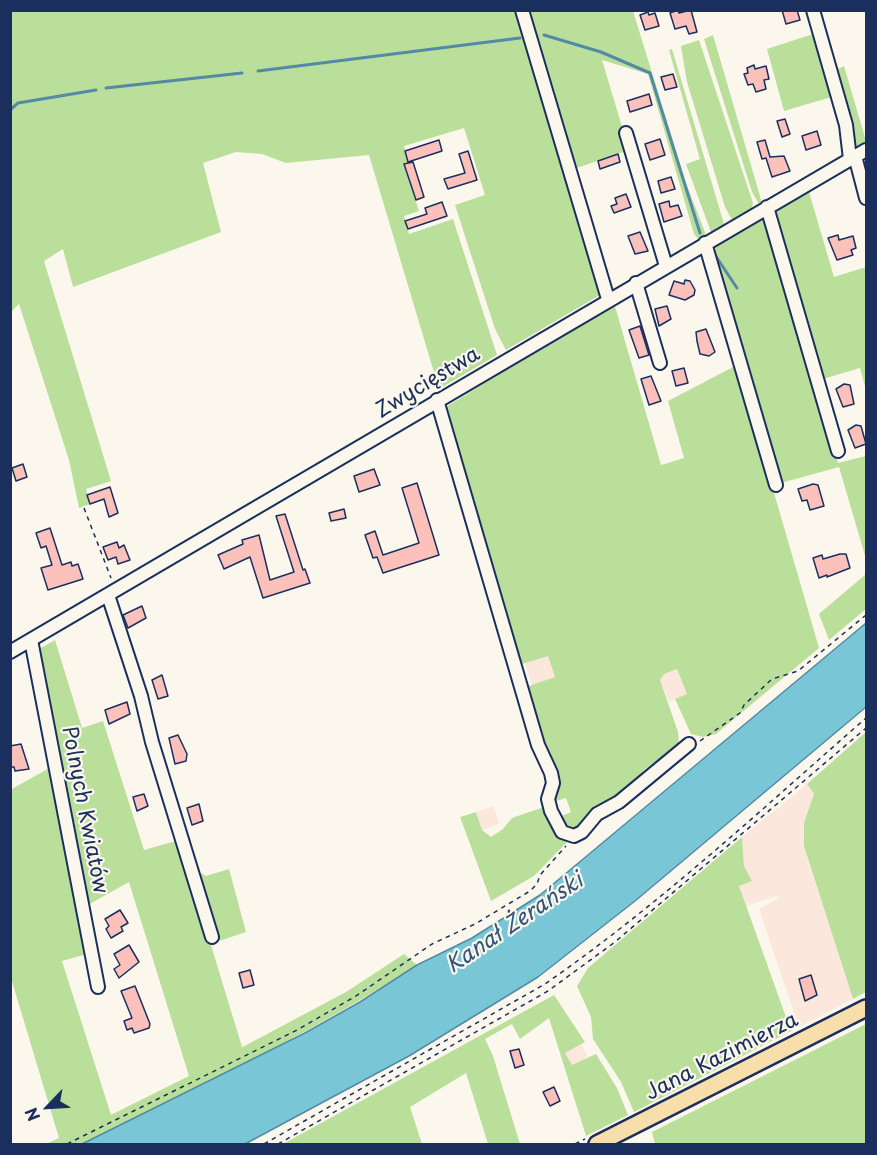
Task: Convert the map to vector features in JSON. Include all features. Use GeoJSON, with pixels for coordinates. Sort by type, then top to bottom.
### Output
{"type":"FeatureCollection","features":[{"type":"Feature","properties":{"kind":"main road","name":"Jana Kazimierza"},"geometry":{"type":"LineString","coordinates":[[597,1144],[867,1008]]}},
{"type":"Feature","properties":{"kind":"street"},"geometry":{"type":"LineString","coordinates":[[522,10],[608,299]]}},
{"type":"Feature","properties":{"kind":"street"},"geometry":{"type":"LineString","coordinates":[[813,10],[846,125],[857,155],[867,198]]}},
{"type":"Feature","properties":{"kind":"street"},"geometry":{"type":"LineString","coordinates":[[626,133],[666,266]]}},
{"type":"Feature","properties":{"kind":"street","name":"Zwycięstwa"},"geometry":{"type":"LineString","coordinates":[[10,652],[608,299],[857,155]]}},
{"type":"Feature","properties":{"kind":"street"},"geometry":{"type":"LineString","coordinates":[[767,207],[838,451]]}},
{"type":"Feature","properties":{"kind":"street"},"geometry":{"type":"LineString","coordinates":[[705,243],[776,484]]}},
{"type":"Feature","properties":{"kind":"street"},"geometry":{"type":"LineString","coordinates":[[636,283],[660,363]]}},
{"type":"Feature","properties":{"kind":"street"},"geometry":{"type":"LineString","coordinates":[[437,400],[538,745],[551,773],[553,783],[549,799],[551,811],[562,832],[574,836],[582,832],[597,814],[619,802],[689,744]]}},
{"type":"Feature","properties":{"kind":"street"},"geometry":{"type":"LineString","coordinates":[[112,592],[152,742],[212,937]]}},
{"type":"Feature","properties":{"kind":"street","name":"Polnych Kwiatów"},"geometry":{"type":"LineString","coordinates":[[31,640],[98,987]]}},
{"type":"Feature","properties":{"kind":"path"},"geometry":{"type":"LineString","coordinates":[[84,508],[112,592]]}},
{"type":"Feature","properties":{"kind":"path"},"geometry":{"type":"LineString","coordinates":[[689,744],[703,740],[720,729],[772,679],[798,671],[867,615]]}},
{"type":"Feature","properties":{"kind":"path"},"geometry":{"type":"LineString","coordinates":[[264,1144],[545,984],[577,962],[676,882],[867,718]]}},
{"type":"Feature","properties":{"kind":"path"},"geometry":{"type":"LineString","coordinates":[[278,1144],[548,991],[615,942],[867,728]]}},
{"type":"Feature","properties":{"kind":"path"},"geometry":{"type":"LineString","coordinates":[[67,1144],[297,1030],[356,996],[432,944],[475,924],[519,898],[537,884],[540,875],[574,836]]}},
{"type":"Feature","properties":{"kind":"shaded area"},"geometry":{"type":"Polygon","coordinates":[[[548,656],[555,677],[532,685],[525,663],[548,656]]]}},
{"type":"Feature","properties":{"kind":"shaded area"},"geometry":{"type":"Polygon","coordinates":[[[677,669],[687,694],[669,702],[660,680],[664,674],[677,669]]]}},
{"type":"Feature","properties":{"kind":"shaded area"},"geometry":{"type":"Polygon","coordinates":[[[807,784],[814,794],[804,823],[804,846],[853,999],[799,1027],[759,909],[779,898],[776,896],[746,906],[739,886],[752,881],[744,866],[742,837],[807,784]]]}},
{"type":"Feature","properties":{"kind":"shaded area"},"geometry":{"type":"Polygon","coordinates":[[[494,806],[499,824],[482,830],[476,812],[494,806]]]}},
{"type":"Feature","properties":{"kind":"shaded area"},"geometry":{"type":"Polygon","coordinates":[[[581,1044],[588,1057],[572,1066],[565,1053],[581,1044]]]}},
{"type":"Feature","properties":{"kind":"green space"},"geometry":{"type":"Polygon","coordinates":[[[11,10],[515,11],[600,295],[506,350],[495,329],[455,205],[485,195],[464,128],[404,146],[408,162],[404,165],[419,211],[404,216],[409,234],[453,219],[497,355],[439,389],[369,155],[286,163],[262,154],[236,152],[203,163],[221,232],[73,287],[63,249],[44,261],[111,481],[86,489],[90,504],[79,508],[69,460],[19,304],[11,312],[11,10]]]}},
{"type":"Feature","properties":{"kind":"green space"},"geometry":{"type":"Polygon","coordinates":[[[529,11],[633,11],[686,183],[706,235],[698,239],[694,234],[648,74],[602,60],[629,150],[574,169],[529,11]]]}},
{"type":"Feature","properties":{"kind":"green space"},"geometry":{"type":"Polygon","coordinates":[[[816,33],[835,96],[784,111],[767,49],[816,33]]]}},
{"type":"Feature","properties":{"kind":"green space"},"geometry":{"type":"Polygon","coordinates":[[[713,35],[762,203],[759,204],[752,192],[704,39],[713,35]]]}},
{"type":"Feature","properties":{"kind":"green space"},"geometry":{"type":"Polygon","coordinates":[[[699,40],[753,203],[752,208],[732,220],[725,207],[687,82],[681,46],[699,40]]]}},
{"type":"Feature","properties":{"kind":"green space"},"geometry":{"type":"Polygon","coordinates":[[[672,49],[724,224],[711,232],[686,164],[700,159],[669,50],[672,49]]]}},
{"type":"Feature","properties":{"kind":"green space"},"geometry":{"type":"Polygon","coordinates":[[[844,66],[866,141],[857,147],[833,71],[844,66]]]}},
{"type":"Feature","properties":{"kind":"green space"},"geometry":{"type":"Polygon","coordinates":[[[809,192],[834,277],[866,267],[866,390],[860,368],[823,379],[776,212],[809,192]]]}},
{"type":"Feature","properties":{"kind":"green space"},"geometry":{"type":"Polygon","coordinates":[[[766,217],[838,463],[866,456],[866,559],[839,467],[781,483],[712,249],[766,217]]]}},
{"type":"Feature","properties":{"kind":"green space"},"geometry":{"type":"Polygon","coordinates":[[[614,303],[661,465],[684,458],[668,401],[737,365],[819,648],[716,734],[703,737],[691,734],[675,699],[687,694],[677,669],[664,674],[660,680],[678,732],[679,745],[645,769],[635,784],[571,833],[557,818],[571,812],[566,798],[553,802],[544,747],[526,687],[555,677],[548,656],[519,665],[446,407],[614,303]]]}},
{"type":"Feature","properties":{"kind":"green space"},"geometry":{"type":"Polygon","coordinates":[[[866,574],[866,609],[829,640],[819,614],[866,574]]]}},
{"type":"Feature","properties":{"kind":"green space"},"geometry":{"type":"Polygon","coordinates":[[[55,640],[82,728],[103,721],[144,850],[179,840],[242,1047],[237,1050],[346,992],[404,954],[417,965],[294,1037],[82,1144],[46,1144],[59,1138],[11,978],[10,790],[53,766],[87,954],[62,961],[111,1115],[189,1076],[129,882],[88,905],[39,649],[55,640]]]}},
{"type":"Feature","properties":{"kind":"green space"},"geometry":{"type":"Polygon","coordinates":[[[866,732],[866,992],[853,999],[804,846],[804,823],[814,794],[807,784],[866,732]]]}},
{"type":"Feature","properties":{"kind":"green space"},"geometry":{"type":"Polygon","coordinates":[[[547,806],[570,839],[534,876],[491,901],[460,817],[476,812],[482,830],[491,837],[503,829],[512,818],[547,806]]]}},
{"type":"Feature","properties":{"kind":"green space"},"geometry":{"type":"Polygon","coordinates":[[[742,837],[744,866],[752,881],[739,886],[791,1031],[634,1112],[621,1082],[593,1039],[591,1017],[577,986],[588,968],[742,837]]]}},
{"type":"Feature","properties":{"kind":"green space"},"geometry":{"type":"Polygon","coordinates":[[[229,869],[246,932],[219,941],[199,872],[206,876],[229,869]]]}},
{"type":"Feature","properties":{"kind":"green space"},"geometry":{"type":"Polygon","coordinates":[[[554,995],[585,1042],[565,1053],[572,1065],[596,1054],[617,1088],[628,1115],[586,1136],[549,1018],[520,1039],[512,1024],[485,1039],[493,1056],[520,1144],[488,1144],[466,1073],[410,1107],[422,1144],[283,1144],[554,995]]]}},
{"type":"Feature","properties":{"kind":"green space"},"geometry":{"type":"Polygon","coordinates":[[[866,1024],[866,1144],[655,1144],[652,1132],[866,1024]]]}},
{"type":"Feature","properties":{"kind":"water","name":"Kanał Żerański"},"geometry":{"type":"Polygon","coordinates":[[[866,623],[866,707],[635,901],[538,977],[409,1056],[245,1144],[82,1144],[305,1033],[360,1002],[417,965],[472,938],[540,895],[866,623]]]}},
{"type":"Feature","properties":{"kind":"building"},"geometry":{"type":"Polygon","coordinates":[[[678,10],[679,13],[691,10],[697,32],[689,34],[686,26],[675,29],[670,13],[678,10]]]}},
{"type":"Feature","properties":{"kind":"building"},"geometry":{"type":"Polygon","coordinates":[[[782,10],[797,10],[800,20],[786,24],[782,10]]]}},
{"type":"Feature","properties":{"kind":"building"},"geometry":{"type":"Polygon","coordinates":[[[648,12],[649,15],[655,13],[659,26],[645,30],[640,15],[648,12]]]}},
{"type":"Feature","properties":{"kind":"building"},"geometry":{"type":"Polygon","coordinates":[[[754,65],[755,69],[766,66],[769,79],[764,80],[766,89],[756,92],[753,84],[748,85],[744,74],[748,73],[747,68],[754,65]]]}},
{"type":"Feature","properties":{"kind":"building"},"geometry":{"type":"Polygon","coordinates":[[[673,74],[677,87],[665,90],[661,77],[673,74]]]}},
{"type":"Feature","properties":{"kind":"building"},"geometry":{"type":"Polygon","coordinates":[[[649,94],[652,105],[630,112],[627,101],[649,94]]]}},
{"type":"Feature","properties":{"kind":"building"},"geometry":{"type":"Polygon","coordinates":[[[785,119],[790,134],[782,137],[777,121],[785,119]]]}},
{"type":"Feature","properties":{"kind":"building"},"geometry":{"type":"Polygon","coordinates":[[[817,131],[821,145],[806,150],[802,136],[817,131]]]}},
{"type":"Feature","properties":{"kind":"building"},"geometry":{"type":"Polygon","coordinates":[[[660,139],[665,155],[650,160],[645,144],[660,139]]]}},
{"type":"Feature","properties":{"kind":"building"},"geometry":{"type":"Polygon","coordinates":[[[439,140],[442,151],[408,162],[405,151],[439,140]]]}},
{"type":"Feature","properties":{"kind":"building"},"geometry":{"type":"Polygon","coordinates":[[[765,140],[770,157],[784,156],[790,171],[772,177],[766,158],[762,159],[757,142],[765,140]]]}},
{"type":"Feature","properties":{"kind":"building"},"geometry":{"type":"Polygon","coordinates":[[[468,151],[477,180],[448,189],[444,179],[465,173],[459,154],[468,151]]]}},
{"type":"Feature","properties":{"kind":"building"},"geometry":{"type":"Polygon","coordinates":[[[618,154],[620,162],[600,169],[598,161],[618,154]]]}},
{"type":"Feature","properties":{"kind":"building"},"geometry":{"type":"Polygon","coordinates":[[[413,162],[424,197],[416,200],[404,164],[413,162]]]}},
{"type":"Feature","properties":{"kind":"building"},"geometry":{"type":"Polygon","coordinates":[[[671,177],[675,189],[661,193],[658,181],[671,177]]]}},
{"type":"Feature","properties":{"kind":"building"},"geometry":{"type":"Polygon","coordinates":[[[626,194],[631,207],[614,213],[611,206],[617,204],[615,198],[626,194]]]}},
{"type":"Feature","properties":{"kind":"building"},"geometry":{"type":"Polygon","coordinates":[[[669,201],[670,207],[678,205],[682,216],[664,222],[659,204],[669,201]]]}},
{"type":"Feature","properties":{"kind":"building"},"geometry":{"type":"Polygon","coordinates":[[[442,202],[447,216],[408,229],[405,221],[427,214],[425,208],[442,202]]]}},
{"type":"Feature","properties":{"kind":"building"},"geometry":{"type":"Polygon","coordinates":[[[640,232],[648,251],[635,254],[628,236],[640,232]]]}},
{"type":"Feature","properties":{"kind":"building"},"geometry":{"type":"Polygon","coordinates":[[[838,235],[839,240],[853,236],[856,248],[851,250],[853,255],[837,260],[828,238],[838,235]]]}},
{"type":"Feature","properties":{"kind":"building"},"geometry":{"type":"Polygon","coordinates":[[[685,280],[690,281],[695,290],[694,295],[685,300],[669,295],[674,281],[684,284],[685,280]]]}},
{"type":"Feature","properties":{"kind":"building"},"geometry":{"type":"Polygon","coordinates":[[[667,306],[671,319],[659,326],[655,309],[667,306]]]}},
{"type":"Feature","properties":{"kind":"building"},"geometry":{"type":"Polygon","coordinates":[[[640,326],[649,355],[639,358],[629,330],[640,326]]]}},
{"type":"Feature","properties":{"kind":"building"},"geometry":{"type":"Polygon","coordinates":[[[706,329],[715,352],[709,356],[700,354],[696,332],[706,329]]]}},
{"type":"Feature","properties":{"kind":"building"},"geometry":{"type":"Polygon","coordinates":[[[684,368],[688,383],[676,386],[672,371],[684,368]]]}},
{"type":"Feature","properties":{"kind":"building"},"geometry":{"type":"Polygon","coordinates":[[[651,376],[661,401],[649,405],[641,379],[651,376]]]}},
{"type":"Feature","properties":{"kind":"building"},"geometry":{"type":"Polygon","coordinates":[[[844,384],[850,385],[854,404],[843,407],[836,389],[844,384]]]}},
{"type":"Feature","properties":{"kind":"building"},"geometry":{"type":"Polygon","coordinates":[[[856,425],[861,426],[866,444],[855,448],[848,430],[856,425]]]}},
{"type":"Feature","properties":{"kind":"building"},"geometry":{"type":"Polygon","coordinates":[[[23,464],[27,477],[16,481],[12,468],[23,464]]]}},
{"type":"Feature","properties":{"kind":"building"},"geometry":{"type":"Polygon","coordinates":[[[374,469],[380,485],[359,492],[354,476],[374,469]]]}},
{"type":"Feature","properties":{"kind":"building"},"geometry":{"type":"Polygon","coordinates":[[[417,483],[439,555],[383,573],[377,557],[373,558],[365,535],[375,531],[383,555],[419,543],[402,488],[417,483]]]}},
{"type":"Feature","properties":{"kind":"building"},"geometry":{"type":"Polygon","coordinates":[[[813,484],[818,485],[824,506],[810,510],[807,500],[802,501],[798,489],[813,484]]]}},
{"type":"Feature","properties":{"kind":"building"},"geometry":{"type":"Polygon","coordinates":[[[110,487],[118,513],[109,517],[104,499],[90,504],[87,495],[110,487]]]}},
{"type":"Feature","properties":{"kind":"building"},"geometry":{"type":"Polygon","coordinates":[[[344,509],[346,518],[331,521],[329,513],[344,509]]]}},
{"type":"Feature","properties":{"kind":"building"},"geometry":{"type":"Polygon","coordinates":[[[285,514],[303,570],[305,569],[310,583],[263,598],[250,557],[224,569],[218,555],[243,544],[242,540],[259,535],[270,580],[294,572],[276,516],[285,514]]]}},
{"type":"Feature","properties":{"kind":"building"},"geometry":{"type":"Polygon","coordinates":[[[50,528],[62,565],[71,562],[72,566],[78,564],[83,579],[48,590],[41,568],[52,565],[46,546],[41,548],[36,533],[50,528]]]}},
{"type":"Feature","properties":{"kind":"building"},"geometry":{"type":"Polygon","coordinates":[[[117,542],[119,548],[124,545],[130,560],[118,564],[116,557],[108,560],[103,547],[117,542]]]}},
{"type":"Feature","properties":{"kind":"building"},"geometry":{"type":"Polygon","coordinates":[[[846,554],[850,568],[819,578],[813,558],[822,555],[823,559],[846,554]]]}},
{"type":"Feature","properties":{"kind":"building"},"geometry":{"type":"Polygon","coordinates":[[[142,606],[146,618],[128,628],[123,615],[142,606]]]}},
{"type":"Feature","properties":{"kind":"building"},"geometry":{"type":"Polygon","coordinates":[[[162,675],[168,696],[158,699],[152,680],[162,675]]]}},
{"type":"Feature","properties":{"kind":"building"},"geometry":{"type":"Polygon","coordinates":[[[127,702],[130,714],[109,724],[105,710],[127,702]]]}},
{"type":"Feature","properties":{"kind":"building"},"geometry":{"type":"Polygon","coordinates":[[[178,735],[187,754],[186,761],[175,764],[169,738],[178,735]]]}},
{"type":"Feature","properties":{"kind":"building"},"geometry":{"type":"Polygon","coordinates":[[[21,744],[29,769],[15,771],[14,767],[10,767],[10,746],[21,744]]]}},
{"type":"Feature","properties":{"kind":"building"},"geometry":{"type":"Polygon","coordinates":[[[144,794],[148,806],[137,811],[133,797],[144,794]]]}},
{"type":"Feature","properties":{"kind":"building"},"geometry":{"type":"Polygon","coordinates":[[[199,804],[203,821],[192,825],[187,808],[199,804]]]}},
{"type":"Feature","properties":{"kind":"building"},"geometry":{"type":"Polygon","coordinates":[[[120,910],[128,923],[121,927],[123,931],[111,938],[106,929],[109,926],[105,919],[120,910]]]}},
{"type":"Feature","properties":{"kind":"building"},"geometry":{"type":"Polygon","coordinates":[[[129,945],[139,962],[119,978],[114,969],[120,965],[114,954],[129,945]]]}},
{"type":"Feature","properties":{"kind":"building"},"geometry":{"type":"Polygon","coordinates":[[[250,970],[254,985],[243,988],[239,973],[250,970]]]}},
{"type":"Feature","properties":{"kind":"building"},"geometry":{"type":"Polygon","coordinates":[[[811,975],[817,995],[805,1001],[799,979],[811,975]]]}},
{"type":"Feature","properties":{"kind":"building"},"geometry":{"type":"Polygon","coordinates":[[[135,986],[150,1024],[149,1028],[134,1033],[132,1028],[127,1030],[124,1021],[132,1018],[121,991],[135,986]]]}},
{"type":"Feature","properties":{"kind":"building"},"geometry":{"type":"Polygon","coordinates":[[[519,1049],[524,1065],[515,1068],[510,1051],[519,1049]]]}},
{"type":"Feature","properties":{"kind":"building"},"geometry":{"type":"Polygon","coordinates":[[[554,1087],[560,1101],[550,1106],[543,1092],[554,1087]]]}},
{"type":"Feature","properties":{"kind":"waterway"},"geometry":{"type":"LineString","coordinates":[[544,35],[601,52],[650,73],[700,233]]}},
{"type":"Feature","properties":{"kind":"waterway"},"geometry":{"type":"LineString","coordinates":[[258,71],[520,38]]}},
{"type":"Feature","properties":{"kind":"waterway"},"geometry":{"type":"LineString","coordinates":[[106,88],[242,73]]}},
{"type":"Feature","properties":{"kind":"waterway"},"geometry":{"type":"LineString","coordinates":[[10,110],[18,103],[96,90]]}},
{"type":"Feature","properties":{"kind":"waterway"},"geometry":{"type":"LineString","coordinates":[[713,252],[737,288]]}}]}
